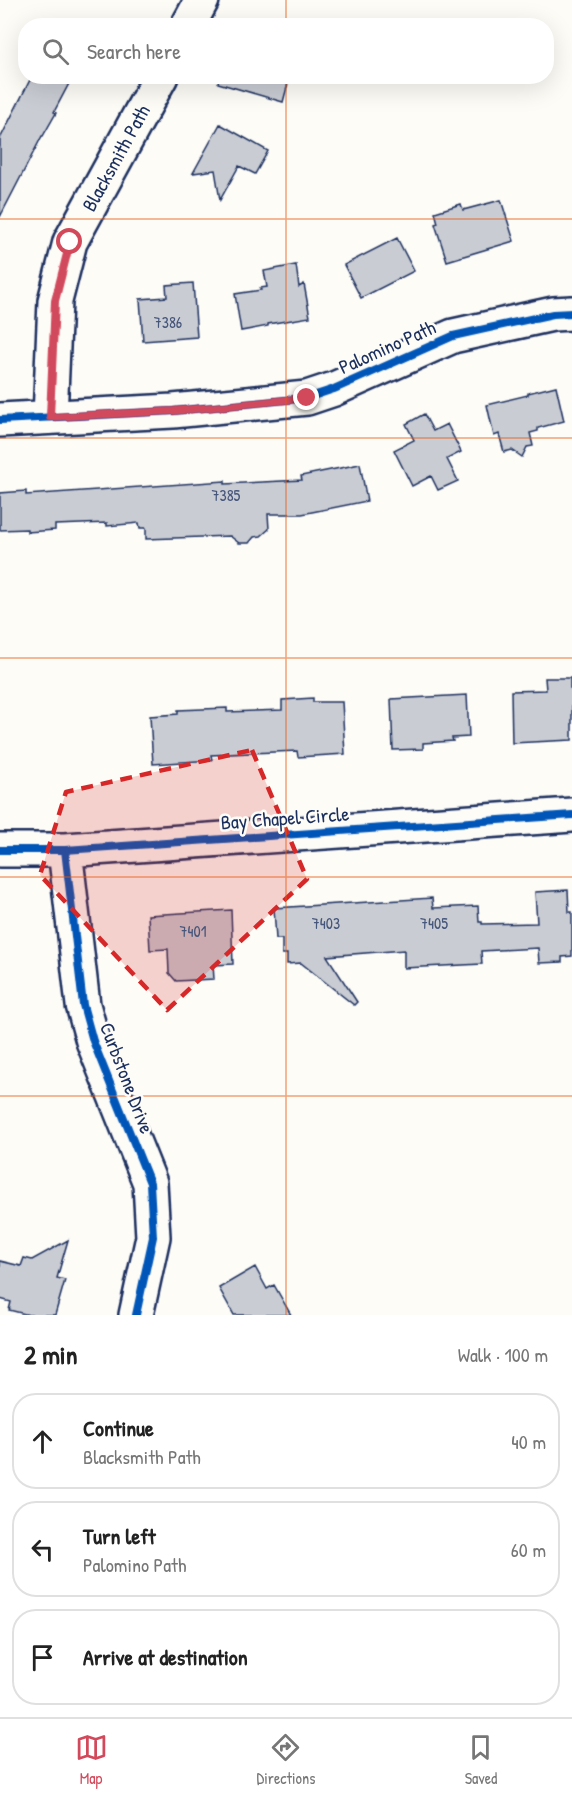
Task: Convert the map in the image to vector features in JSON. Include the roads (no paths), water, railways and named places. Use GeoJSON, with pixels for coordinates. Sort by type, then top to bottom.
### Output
{"type":"FeatureCollection","features":[{"type":"Feature","properties":{"kind":"street"},"geometry":{"type":"LineString","coordinates":[[192,18],[202,0]]}},
{"type":"Feature","properties":{"kind":"street","name":"Blacksmith Path"},"geometry":{"type":"LineString","coordinates":[[50,417],[55,301],[70,242],[157,84]]}},
{"type":"Feature","properties":{"kind":"street","name":"Palomino Path"},"geometry":{"type":"LineString","coordinates":[[0,420],[173,411],[307,398],[334,389],[453,336],[553,314],[572,313]]}},
{"type":"Feature","properties":{"kind":"street","name":"Bay Chapel Circle"},"geometry":{"type":"LineString","coordinates":[[0,850],[65,850],[572,815]]}},
{"type":"Feature","properties":{"kind":"street","name":"Curbstone Drive"},"geometry":{"type":"LineString","coordinates":[[65,850],[83,1005],[93,1041],[150,1183],[153,1237],[136,1315]]}}]}
